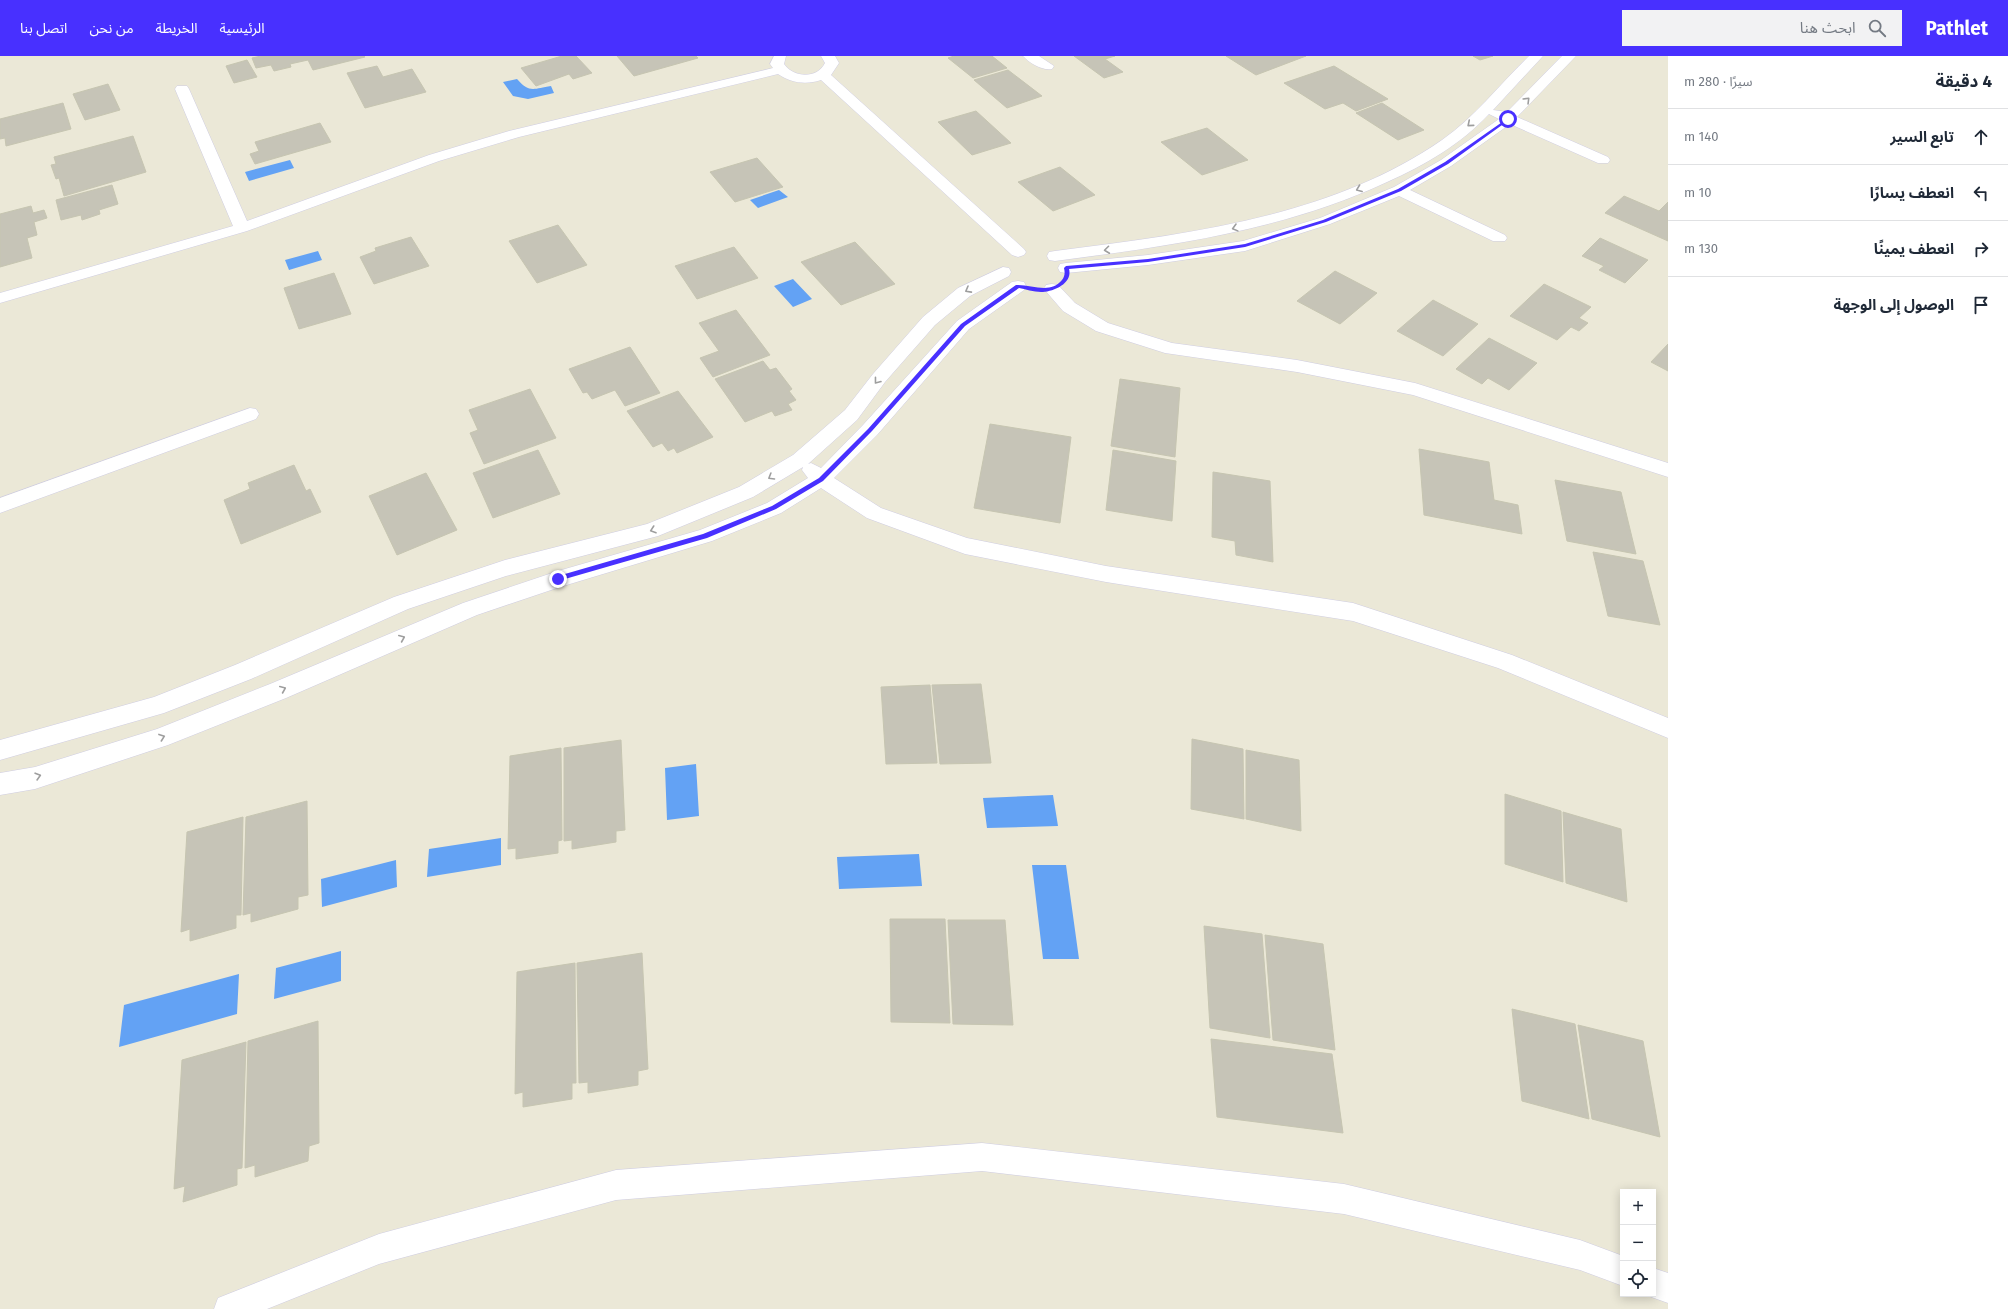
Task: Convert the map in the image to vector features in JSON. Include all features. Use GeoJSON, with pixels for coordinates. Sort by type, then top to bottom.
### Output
{"type":"FeatureCollection","features":[{"type":"Feature","properties":{"kind":"street"},"geometry":{"type":"LineString","coordinates":[[0,298],[242,228],[434,158],[514,134],[600,112],[698,91],[780,63],[793,77],[806,78],[823,75],[831,68],[832,63],[828,56]]}},
{"type":"Feature","properties":{"kind":"street"},"geometry":{"type":"LineString","coordinates":[[1030,56],[1047,66]]}},
{"type":"Feature","properties":{"kind":"street"},"geometry":{"type":"LineString","coordinates":[[1066,268],[1067,272],[1065,279],[1060,284],[1040,291],[1018,286],[1008,280],[1003,272],[1003,265],[1007,258],[1036,252],[1144,245],[1225,231],[1304,210],[1391,177],[1447,143],[1487,109],[1536,56]]}},
{"type":"Feature","properties":{"kind":"street"},"geometry":{"type":"LineString","coordinates":[[823,75],[1036,252],[1066,268],[1148,260],[1245,246],[1325,221],[1399,190],[1446,163],[1508,119],[1569,56]]}},
{"type":"Feature","properties":{"kind":"street"},"geometry":{"type":"LineString","coordinates":[[182,89],[242,228]]}},
{"type":"Feature","properties":{"kind":"street"},"geometry":{"type":"LineString","coordinates":[[1487,109],[1603,160]]}},
{"type":"Feature","properties":{"kind":"street"},"geometry":{"type":"LineString","coordinates":[[1399,190],[1499,238]]}},
{"type":"Feature","properties":{"kind":"street"},"geometry":{"type":"LineString","coordinates":[[0,750],[47,738],[156,706],[242,672],[401,603],[505,568],[651,531],[746,492],[800,460],[851,415],[879,378],[929,321],[964,292],[1003,272]]}},
{"type":"Feature","properties":{"kind":"street"},"geometry":{"type":"LineString","coordinates":[[0,784],[35,778],[160,738],[278,691],[470,609],[558,579],[705,536],[774,508],[821,479],[870,430],[963,325],[1018,286]]}},
{"type":"Feature","properties":{"kind":"street"},"geometry":{"type":"LineString","coordinates":[[1052,288],[1069,307],[1102,327],[1170,349],[1297,366],[1415,389],[1668,470]]}},
{"type":"Feature","properties":{"kind":"street"},"geometry":{"type":"LineString","coordinates":[[0,506],[250,414]]}},
{"type":"Feature","properties":{"kind":"street"},"geometry":{"type":"LineString","coordinates":[[800,460],[821,479],[874,513],[965,546],[1106,574],[1353,612],[1504,661],[1668,728]]}},
{"type":"Feature","properties":{"kind":"street"},"geometry":{"type":"LineString","coordinates":[[229,1309],[379,1249],[616,1185],[982,1157],[1344,1199],[1580,1256],[1620,1270]]}},
{"type":"Feature","properties":{"kind":"street"},"geometry":{"type":"LineString","coordinates":[[1656,1284],[1668,1288]]}},
{"type":"Feature","properties":{"kind":"water"},"geometry":{"type":"Polygon","coordinates":[[[517,79],[528,88],[532,89],[551,86],[554,93],[528,99],[513,96],[503,82],[517,79]]]}},
{"type":"Feature","properties":{"kind":"water"},"geometry":{"type":"Polygon","coordinates":[[[290,160],[294,168],[249,181],[245,172],[290,160]]]}},
{"type":"Feature","properties":{"kind":"water"},"geometry":{"type":"Polygon","coordinates":[[[779,190],[788,197],[758,208],[750,200],[779,190]]]}},
{"type":"Feature","properties":{"kind":"water"},"geometry":{"type":"Polygon","coordinates":[[[318,251],[322,260],[289,270],[285,260],[318,251]]]}},
{"type":"Feature","properties":{"kind":"water"},"geometry":{"type":"Polygon","coordinates":[[[793,279],[812,299],[793,307],[774,286],[793,279]]]}},
{"type":"Feature","properties":{"kind":"water"},"geometry":{"type":"Polygon","coordinates":[[[696,764],[699,816],[667,820],[665,768],[696,764]]]}},
{"type":"Feature","properties":{"kind":"water"},"geometry":{"type":"Polygon","coordinates":[[[1053,795],[1058,826],[987,828],[983,798],[1053,795]]]}},
{"type":"Feature","properties":{"kind":"water"},"geometry":{"type":"Polygon","coordinates":[[[501,838],[501,865],[427,877],[429,849],[501,838]]]}},
{"type":"Feature","properties":{"kind":"water"},"geometry":{"type":"Polygon","coordinates":[[[919,854],[922,886],[839,889],[837,857],[919,854]]]}},
{"type":"Feature","properties":{"kind":"water"},"geometry":{"type":"Polygon","coordinates":[[[396,860],[397,887],[322,907],[321,879],[396,860]]]}},
{"type":"Feature","properties":{"kind":"water"},"geometry":{"type":"Polygon","coordinates":[[[1032,865],[1066,865],[1079,959],[1043,959],[1032,865]]]}},
{"type":"Feature","properties":{"kind":"water"},"geometry":{"type":"Polygon","coordinates":[[[341,951],[341,981],[274,999],[276,968],[341,951]]]}},
{"type":"Feature","properties":{"kind":"water"},"geometry":{"type":"Polygon","coordinates":[[[239,974],[237,1014],[119,1047],[124,1005],[239,974]]]}},
{"type":"Feature","properties":{"kind":"building"},"geometry":{"type":"Polygon","coordinates":[[[261,56],[365,57],[313,70],[308,60],[290,64],[291,67],[274,71],[271,65],[256,68],[252,58],[261,56]]]}},
{"type":"Feature","properties":{"kind":"building"},"geometry":{"type":"Polygon","coordinates":[[[562,56],[576,56],[592,73],[573,79],[569,74],[536,86],[521,68],[562,56]]]}},
{"type":"Feature","properties":{"kind":"building"},"geometry":{"type":"Polygon","coordinates":[[[617,56],[696,56],[698,58],[634,76],[617,56]]]}},
{"type":"Feature","properties":{"kind":"building"},"geometry":{"type":"Polygon","coordinates":[[[954,56],[992,56],[1007,68],[973,78],[948,58],[954,56]]]}},
{"type":"Feature","properties":{"kind":"building"},"geometry":{"type":"Polygon","coordinates":[[[1074,56],[1115,56],[1105,59],[1123,72],[1104,78],[1074,56]]]}},
{"type":"Feature","properties":{"kind":"building"},"geometry":{"type":"Polygon","coordinates":[[[1226,56],[1306,56],[1256,75],[1226,56]]]}},
{"type":"Feature","properties":{"kind":"building"},"geometry":{"type":"Polygon","coordinates":[[[1473,56],[1493,56],[1480,60],[1473,56]]]}},
{"type":"Feature","properties":{"kind":"building"},"geometry":{"type":"Polygon","coordinates":[[[247,60],[257,77],[234,83],[226,66],[247,60]]]}},
{"type":"Feature","properties":{"kind":"building"},"geometry":{"type":"Polygon","coordinates":[[[377,66],[383,77],[412,69],[426,92],[365,108],[347,73],[377,66]]]}},
{"type":"Feature","properties":{"kind":"building"},"geometry":{"type":"Polygon","coordinates":[[[1334,66],[1388,99],[1356,111],[1343,103],[1325,109],[1284,83],[1334,66]]]}},
{"type":"Feature","properties":{"kind":"building"},"geometry":{"type":"Polygon","coordinates":[[[1008,70],[1042,96],[1007,108],[974,80],[1008,70]]]}},
{"type":"Feature","properties":{"kind":"building"},"geometry":{"type":"Polygon","coordinates":[[[108,84],[120,110],[85,120],[73,94],[108,84]]]}},
{"type":"Feature","properties":{"kind":"building"},"geometry":{"type":"Polygon","coordinates":[[[63,103],[71,129],[6,146],[5,138],[0,139],[0,119],[63,103]]]}},
{"type":"Feature","properties":{"kind":"building"},"geometry":{"type":"Polygon","coordinates":[[[1382,103],[1424,130],[1398,140],[1356,113],[1382,103]]]}},
{"type":"Feature","properties":{"kind":"building"},"geometry":{"type":"Polygon","coordinates":[[[976,111],[1011,143],[972,155],[938,122],[976,111]]]}},
{"type":"Feature","properties":{"kind":"building"},"geometry":{"type":"Polygon","coordinates":[[[320,123],[331,142],[255,164],[250,154],[259,151],[255,142],[320,123]]]}},
{"type":"Feature","properties":{"kind":"building"},"geometry":{"type":"Polygon","coordinates":[[[1207,128],[1248,160],[1202,175],[1161,142],[1207,128]]]}},
{"type":"Feature","properties":{"kind":"building"},"geometry":{"type":"Polygon","coordinates":[[[133,136],[146,172],[64,196],[59,178],[56,179],[51,165],[56,164],[54,157],[133,136]]]}},
{"type":"Feature","properties":{"kind":"building"},"geometry":{"type":"Polygon","coordinates":[[[757,158],[783,187],[735,202],[710,172],[757,158]]]}},
{"type":"Feature","properties":{"kind":"building"},"geometry":{"type":"Polygon","coordinates":[[[1060,167],[1095,195],[1053,211],[1018,182],[1060,167]]]}},
{"type":"Feature","properties":{"kind":"building"},"geometry":{"type":"Polygon","coordinates":[[[112,185],[118,204],[99,210],[100,214],[82,220],[81,215],[61,220],[56,200],[112,185]]]}},
{"type":"Feature","properties":{"kind":"building"},"geometry":{"type":"Polygon","coordinates":[[[1624,196],[1659,211],[1668,202],[1668,241],[1605,213],[1624,196]]]}},
{"type":"Feature","properties":{"kind":"building"},"geometry":{"type":"Polygon","coordinates":[[[31,206],[33,213],[44,210],[47,218],[34,222],[37,235],[27,238],[32,258],[0,267],[0,214],[31,206]]]}},
{"type":"Feature","properties":{"kind":"building"},"geometry":{"type":"Polygon","coordinates":[[[558,225],[587,265],[537,283],[509,241],[558,225]]]}},
{"type":"Feature","properties":{"kind":"building"},"geometry":{"type":"Polygon","coordinates":[[[411,237],[429,266],[374,284],[360,257],[376,251],[375,248],[411,237]]]}},
{"type":"Feature","properties":{"kind":"building"},"geometry":{"type":"Polygon","coordinates":[[[1600,238],[1648,260],[1625,283],[1599,270],[1604,266],[1582,256],[1600,238]]]}},
{"type":"Feature","properties":{"kind":"building"},"geometry":{"type":"Polygon","coordinates":[[[855,242],[895,284],[841,305],[801,262],[855,242]]]}},
{"type":"Feature","properties":{"kind":"building"},"geometry":{"type":"Polygon","coordinates":[[[734,247],[758,278],[697,299],[675,266],[734,247]]]}},
{"type":"Feature","properties":{"kind":"building"},"geometry":{"type":"Polygon","coordinates":[[[1335,271],[1377,293],[1340,324],[1297,301],[1335,271]]]}},
{"type":"Feature","properties":{"kind":"building"},"geometry":{"type":"Polygon","coordinates":[[[334,273],[351,314],[299,329],[284,288],[334,273]]]}},
{"type":"Feature","properties":{"kind":"building"},"geometry":{"type":"Polygon","coordinates":[[[1544,284],[1591,307],[1579,318],[1588,323],[1579,331],[1571,327],[1557,340],[1510,316],[1544,284]]]}},
{"type":"Feature","properties":{"kind":"building"},"geometry":{"type":"Polygon","coordinates":[[[1433,300],[1478,324],[1443,356],[1397,331],[1433,300]]]}},
{"type":"Feature","properties":{"kind":"building"},"geometry":{"type":"Polygon","coordinates":[[[736,310],[770,355],[713,377],[700,358],[719,351],[699,323],[736,310]]]}},
{"type":"Feature","properties":{"kind":"building"},"geometry":{"type":"Polygon","coordinates":[[[1489,338],[1537,363],[1509,390],[1488,378],[1482,384],[1456,369],[1489,338]]]}},
{"type":"Feature","properties":{"kind":"building"},"geometry":{"type":"Polygon","coordinates":[[[1668,344],[1668,371],[1651,362],[1668,344]]]}},
{"type":"Feature","properties":{"kind":"building"},"geometry":{"type":"Polygon","coordinates":[[[630,347],[660,393],[625,406],[615,390],[592,399],[587,392],[583,393],[569,369],[630,347]]]}},
{"type":"Feature","properties":{"kind":"building"},"geometry":{"type":"Polygon","coordinates":[[[763,361],[770,370],[776,368],[792,389],[789,391],[796,400],[788,404],[792,410],[775,416],[772,411],[745,422],[715,379],[763,361]]]}},
{"type":"Feature","properties":{"kind":"building"},"geometry":{"type":"Polygon","coordinates":[[[1120,379],[1180,388],[1175,457],[1111,446],[1120,379]]]}},
{"type":"Feature","properties":{"kind":"building"},"geometry":{"type":"Polygon","coordinates":[[[530,389],[556,438],[484,464],[470,433],[478,430],[469,410],[530,389]]]}},
{"type":"Feature","properties":{"kind":"building"},"geometry":{"type":"Polygon","coordinates":[[[678,391],[713,437],[677,453],[674,448],[668,451],[662,443],[653,447],[627,411],[678,391]]]}},
{"type":"Feature","properties":{"kind":"building"},"geometry":{"type":"Polygon","coordinates":[[[990,424],[1071,437],[1060,523],[974,508],[990,424]]]}},
{"type":"Feature","properties":{"kind":"building"},"geometry":{"type":"Polygon","coordinates":[[[1419,449],[1489,462],[1494,500],[1518,505],[1522,534],[1424,515],[1419,449]]]}},
{"type":"Feature","properties":{"kind":"building"},"geometry":{"type":"Polygon","coordinates":[[[538,450],[560,494],[493,518],[473,473],[538,450]]]}},
{"type":"Feature","properties":{"kind":"building"},"geometry":{"type":"Polygon","coordinates":[[[1113,450],[1176,461],[1172,521],[1106,510],[1113,450]]]}},
{"type":"Feature","properties":{"kind":"building"},"geometry":{"type":"Polygon","coordinates":[[[294,465],[306,491],[310,489],[321,512],[241,544],[224,500],[250,489],[248,483],[294,465]]]}},
{"type":"Feature","properties":{"kind":"building"},"geometry":{"type":"Polygon","coordinates":[[[1213,472],[1270,481],[1273,562],[1236,555],[1235,541],[1212,537],[1213,472]]]}},
{"type":"Feature","properties":{"kind":"building"},"geometry":{"type":"Polygon","coordinates":[[[426,473],[457,530],[397,555],[369,496],[426,473]]]}},
{"type":"Feature","properties":{"kind":"building"},"geometry":{"type":"Polygon","coordinates":[[[1555,480],[1621,492],[1636,554],[1567,541],[1555,480]]]}},
{"type":"Feature","properties":{"kind":"building"},"geometry":{"type":"Polygon","coordinates":[[[1593,552],[1643,561],[1660,625],[1608,616],[1593,552]]]}},
{"type":"Feature","properties":{"kind":"building"},"geometry":{"type":"Polygon","coordinates":[[[981,684],[991,763],[940,764],[932,685],[981,684]]]}},
{"type":"Feature","properties":{"kind":"building"},"geometry":{"type":"Polygon","coordinates":[[[930,685],[937,763],[886,764],[881,687],[930,685]]]}},
{"type":"Feature","properties":{"kind":"building"},"geometry":{"type":"Polygon","coordinates":[[[1192,739],[1243,749],[1244,819],[1191,809],[1192,739]]]}},
{"type":"Feature","properties":{"kind":"building"},"geometry":{"type":"Polygon","coordinates":[[[621,740],[625,830],[616,831],[616,842],[572,849],[572,840],[564,841],[564,748],[621,740]]]}},
{"type":"Feature","properties":{"kind":"building"},"geometry":{"type":"Polygon","coordinates":[[[561,748],[562,840],[558,841],[558,853],[516,859],[516,848],[508,849],[510,756],[561,748]]]}},
{"type":"Feature","properties":{"kind":"building"},"geometry":{"type":"Polygon","coordinates":[[[1246,750],[1299,760],[1301,831],[1246,819],[1246,750]]]}},
{"type":"Feature","properties":{"kind":"building"},"geometry":{"type":"Polygon","coordinates":[[[1505,794],[1561,811],[1563,882],[1505,864],[1505,794]]]}},
{"type":"Feature","properties":{"kind":"building"},"geometry":{"type":"Polygon","coordinates":[[[307,801],[308,895],[298,897],[298,909],[251,922],[251,913],[243,915],[246,817],[307,801]]]}},
{"type":"Feature","properties":{"kind":"building"},"geometry":{"type":"Polygon","coordinates":[[[1563,812],[1621,829],[1627,902],[1566,883],[1563,812]]]}},
{"type":"Feature","properties":{"kind":"building"},"geometry":{"type":"Polygon","coordinates":[[[243,817],[241,915],[236,915],[236,928],[190,941],[190,929],[181,932],[187,832],[243,817]]]}},
{"type":"Feature","properties":{"kind":"building"},"geometry":{"type":"Polygon","coordinates":[[[890,919],[945,919],[950,1023],[891,1022],[890,919]]]}},
{"type":"Feature","properties":{"kind":"building"},"geometry":{"type":"Polygon","coordinates":[[[948,920],[1005,920],[1013,1025],[953,1024],[948,920]]]}},
{"type":"Feature","properties":{"kind":"building"},"geometry":{"type":"Polygon","coordinates":[[[1204,926],[1262,934],[1270,1038],[1210,1028],[1204,926]]]}},
{"type":"Feature","properties":{"kind":"building"},"geometry":{"type":"Polygon","coordinates":[[[1265,935],[1323,944],[1335,1050],[1273,1040],[1265,935]]]}},
{"type":"Feature","properties":{"kind":"building"},"geometry":{"type":"Polygon","coordinates":[[[642,953],[648,1069],[638,1071],[638,1085],[588,1093],[588,1082],[579,1083],[577,963],[642,953]]]}},
{"type":"Feature","properties":{"kind":"building"},"geometry":{"type":"Polygon","coordinates":[[[575,963],[576,1083],[572,1083],[572,1099],[523,1107],[523,1092],[515,1094],[517,972],[575,963]]]}},
{"type":"Feature","properties":{"kind":"building"},"geometry":{"type":"Polygon","coordinates":[[[1512,1009],[1575,1024],[1589,1119],[1522,1101],[1512,1009]]]}},
{"type":"Feature","properties":{"kind":"building"},"geometry":{"type":"Polygon","coordinates":[[[318,1021],[319,1143],[309,1146],[308,1161],[255,1177],[255,1165],[245,1168],[248,1041],[318,1021]]]}},
{"type":"Feature","properties":{"kind":"building"},"geometry":{"type":"Polygon","coordinates":[[[1578,1025],[1643,1041],[1660,1137],[1592,1119],[1578,1025]]]}},
{"type":"Feature","properties":{"kind":"building"},"geometry":{"type":"Polygon","coordinates":[[[1211,1039],[1332,1054],[1343,1133],[1217,1117],[1211,1039]]]}},
{"type":"Feature","properties":{"kind":"building"},"geometry":{"type":"Polygon","coordinates":[[[246,1042],[242,1168],[237,1169],[237,1185],[183,1202],[185,1186],[174,1189],[182,1060],[246,1042]]]}},
{"type":"Feature","properties":{"kind":"route"},"geometry":{"type":"LineString","coordinates":[[558,579],[705,536],[774,508],[821,479],[870,430],[963,325],[1018,286],[1028,290],[1040,291],[1060,284],[1065,279],[1067,272],[1066,268],[1148,260],[1245,246],[1325,221],[1399,190],[1446,163],[1508,119]]}}]}
